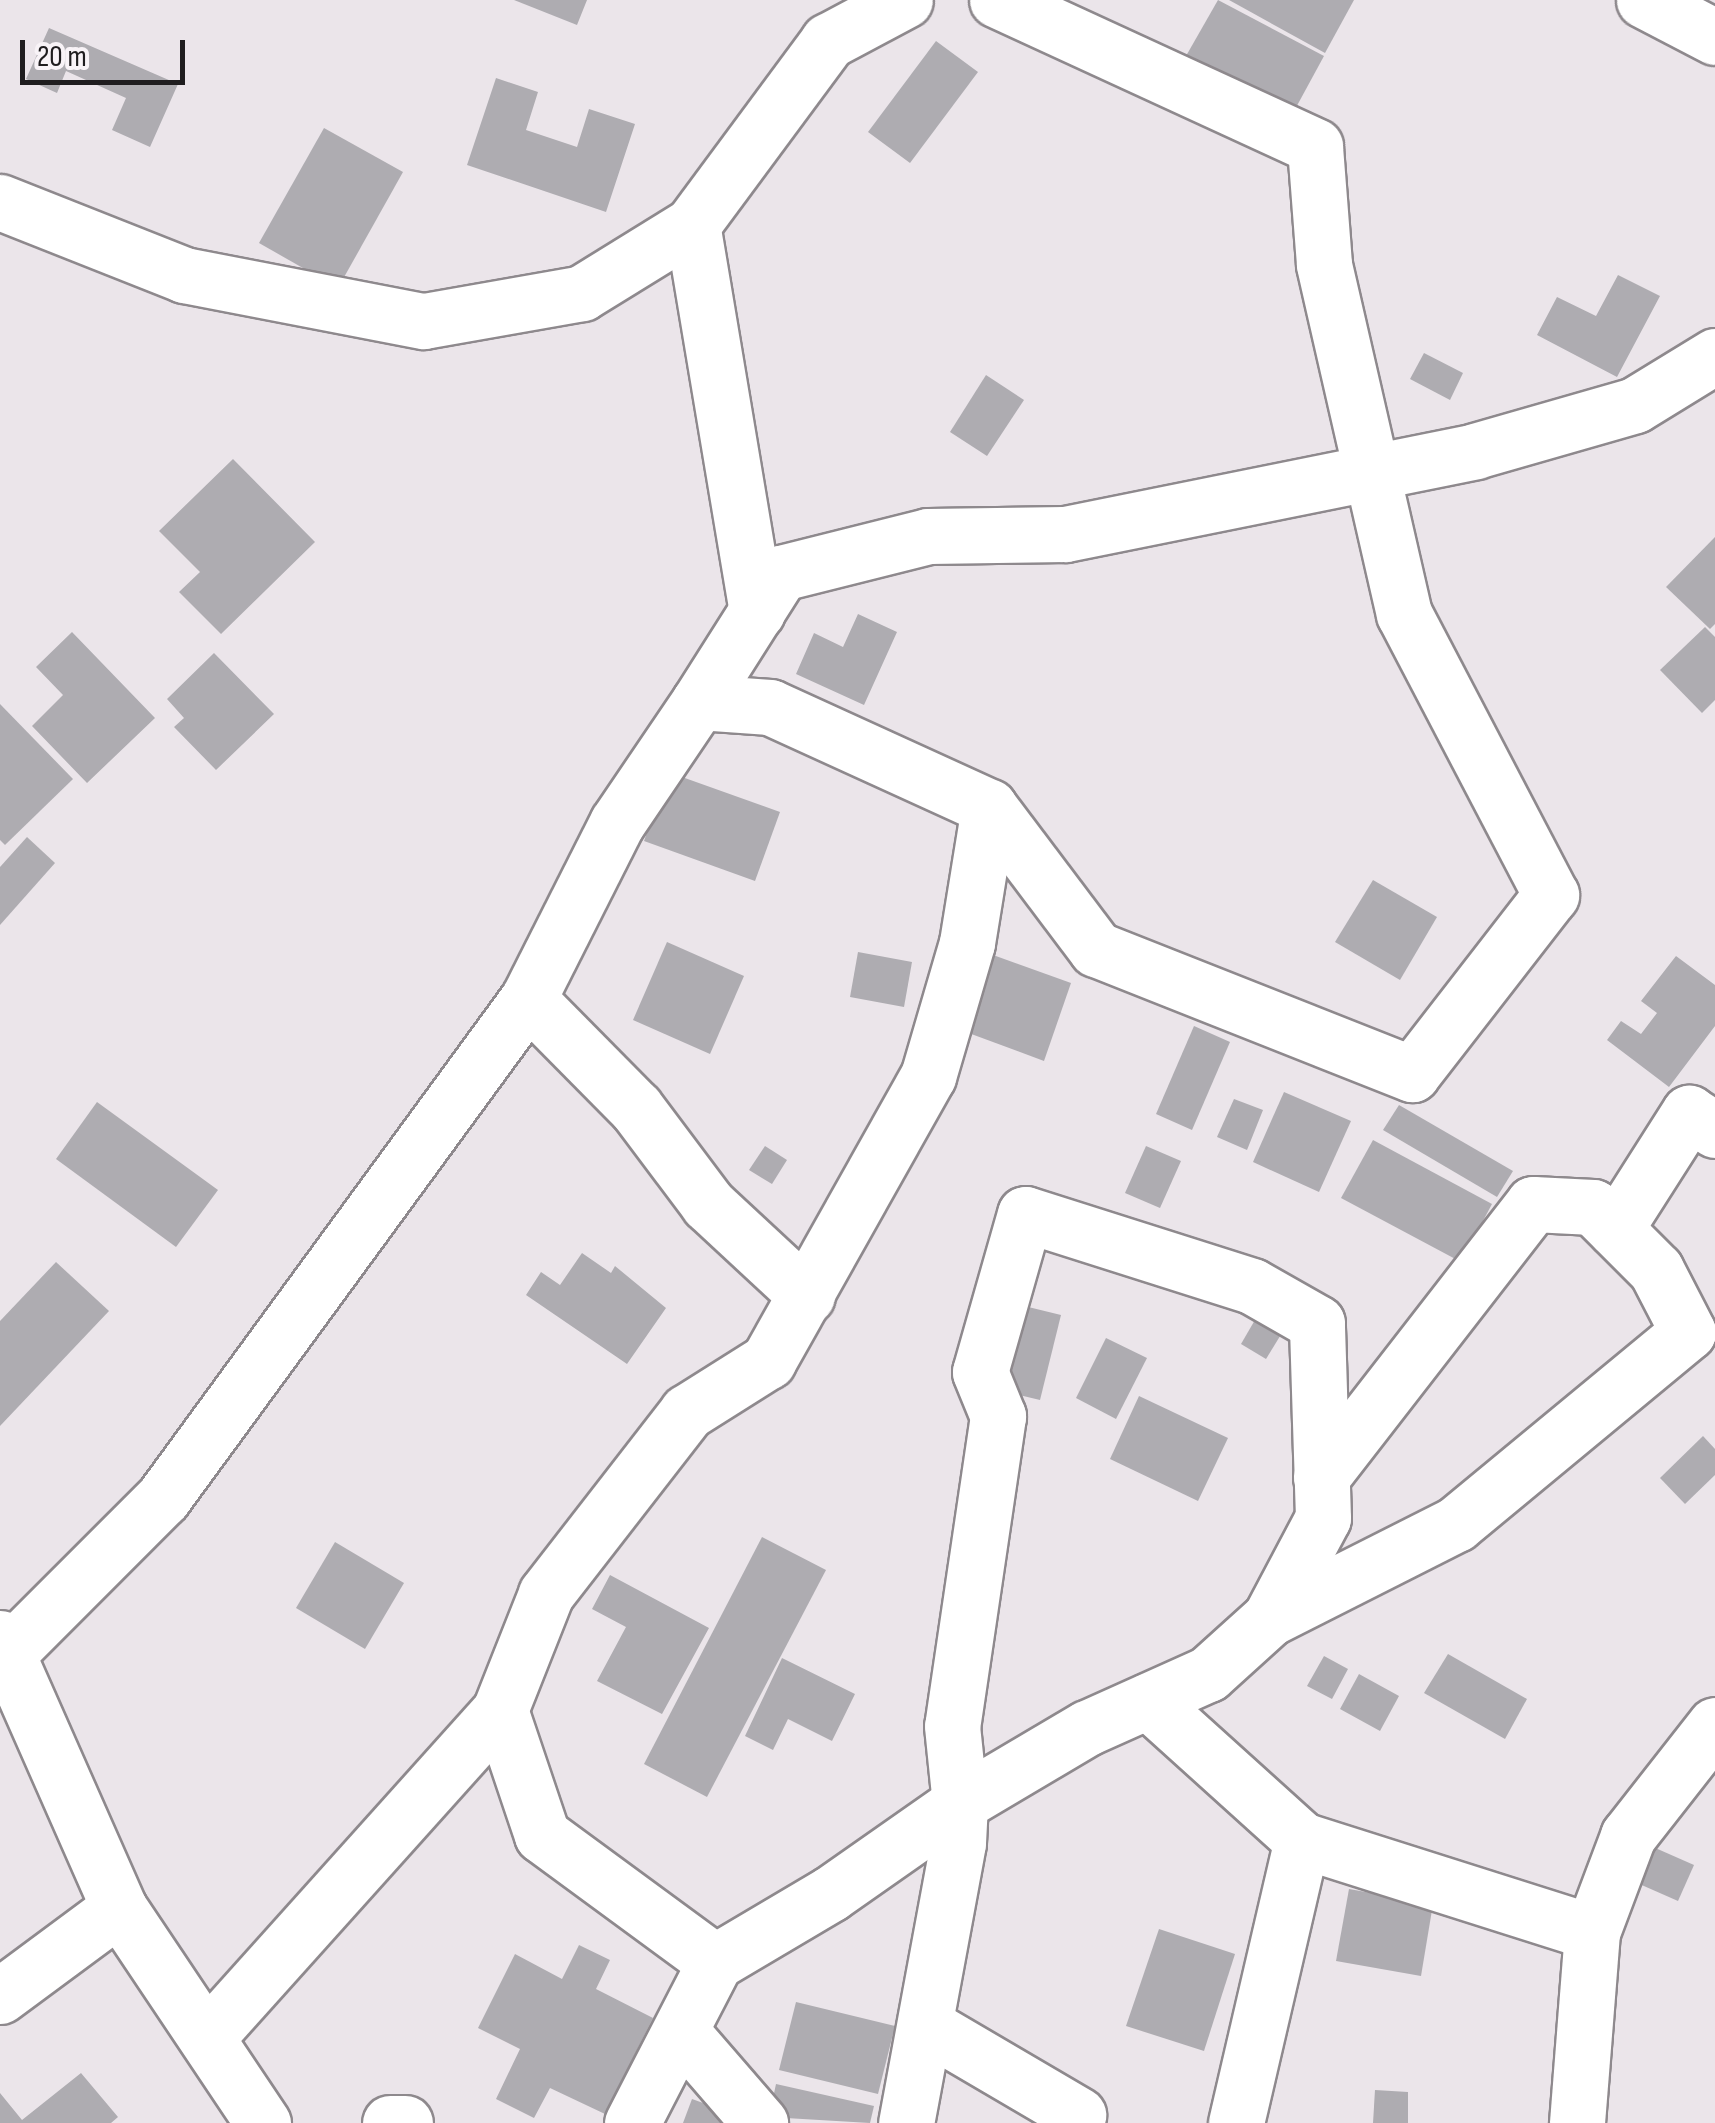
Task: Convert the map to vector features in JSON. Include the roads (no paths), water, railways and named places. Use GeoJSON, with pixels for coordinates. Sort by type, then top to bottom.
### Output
{"type":"FeatureCollection","features":[{"type":"Feature","properties":{"kind":"street"},"geometry":{"type":"LineString","coordinates":[[0,202],[184,276],[424,321],[582,293],[692,225],[828,41],[904,0]]}},
{"type":"Feature","properties":{"kind":"street"},"geometry":{"type":"LineString","coordinates":[[699,702],[770,707],[989,807],[1096,948],[1412,1074],[1551,895],[1404,614],[1366,468],[1324,264],[1315,146],[997,0]]}},
{"type":"Feature","properties":{"kind":"street"},"geometry":{"type":"LineString","coordinates":[[1644,0],[1715,37]]}},
{"type":"Feature","properties":{"kind":"street"},"geometry":{"type":"LineString","coordinates":[[692,225],[757,612]]}},
{"type":"Feature","properties":{"kind":"street"},"geometry":{"type":"LineString","coordinates":[[264,2123],[120,1908],[4,1651],[163,1498],[528,1000],[617,823],[781,573],[928,536],[1065,534],[1366,468],[1475,451],[1635,405],[1715,356]]}},
{"type":"Feature","properties":{"kind":"street"},"geometry":{"type":"LineString","coordinates":[[207,2038],[500,1710],[546,1594],[614,1498],[687,1412],[768,1362],[928,1076],[967,942],[989,807]]}},
{"type":"Feature","properties":{"kind":"street"},"geometry":{"type":"LineString","coordinates":[[528,1000],[636,1108],[708,1204],[807,1296]]}},
{"type":"Feature","properties":{"kind":"street"},"geometry":{"type":"LineString","coordinates":[[1615,1229],[1689,1113],[1715,1130]]}},
{"type":"Feature","properties":{"kind":"street"},"geometry":{"type":"LineString","coordinates":[[632,2123],[684,2034],[715,1962],[960,1803],[1208,1674],[1270,1618],[1456,1524],[1702,1344],[1656,1270],[1593,1207],[1532,1204],[1321,1477]]}},
{"type":"Feature","properties":{"kind":"street"},"geometry":{"type":"LineString","coordinates":[[906,2123],[930,2028],[960,1803],[956,1688],[998,1416],[980,1372],[1024,1214],[1252,1286],[1317,1324],[1323,1518],[1270,1618]]}},
{"type":"Feature","properties":{"kind":"street"},"geometry":{"type":"LineString","coordinates":[[1148,1702],[1302,1840],[1592,1932]]}},
{"type":"Feature","properties":{"kind":"street"},"geometry":{"type":"LineString","coordinates":[[500,1710],[542,1835],[715,1962]]}},
{"type":"Feature","properties":{"kind":"street"},"geometry":{"type":"LineString","coordinates":[[1576,2123],[1592,1932],[1628,1836],[1715,1725]]}},
{"type":"Feature","properties":{"kind":"street"},"geometry":{"type":"LineString","coordinates":[[1236,2123],[1302,1840]]}},
{"type":"Feature","properties":{"kind":"street"},"geometry":{"type":"LineString","coordinates":[[0,1996],[120,1908]]}},
{"type":"Feature","properties":{"kind":"street"},"geometry":{"type":"LineString","coordinates":[[930,2028],[1083,2120]]}},
{"type":"Feature","properties":{"kind":"street"},"geometry":{"type":"LineString","coordinates":[[684,2034],[760,2123]]}},
{"type":"Feature","properties":{"kind":"street"},"geometry":{"type":"LineString","coordinates":[[390,2123],[406,2123]]}}]}
